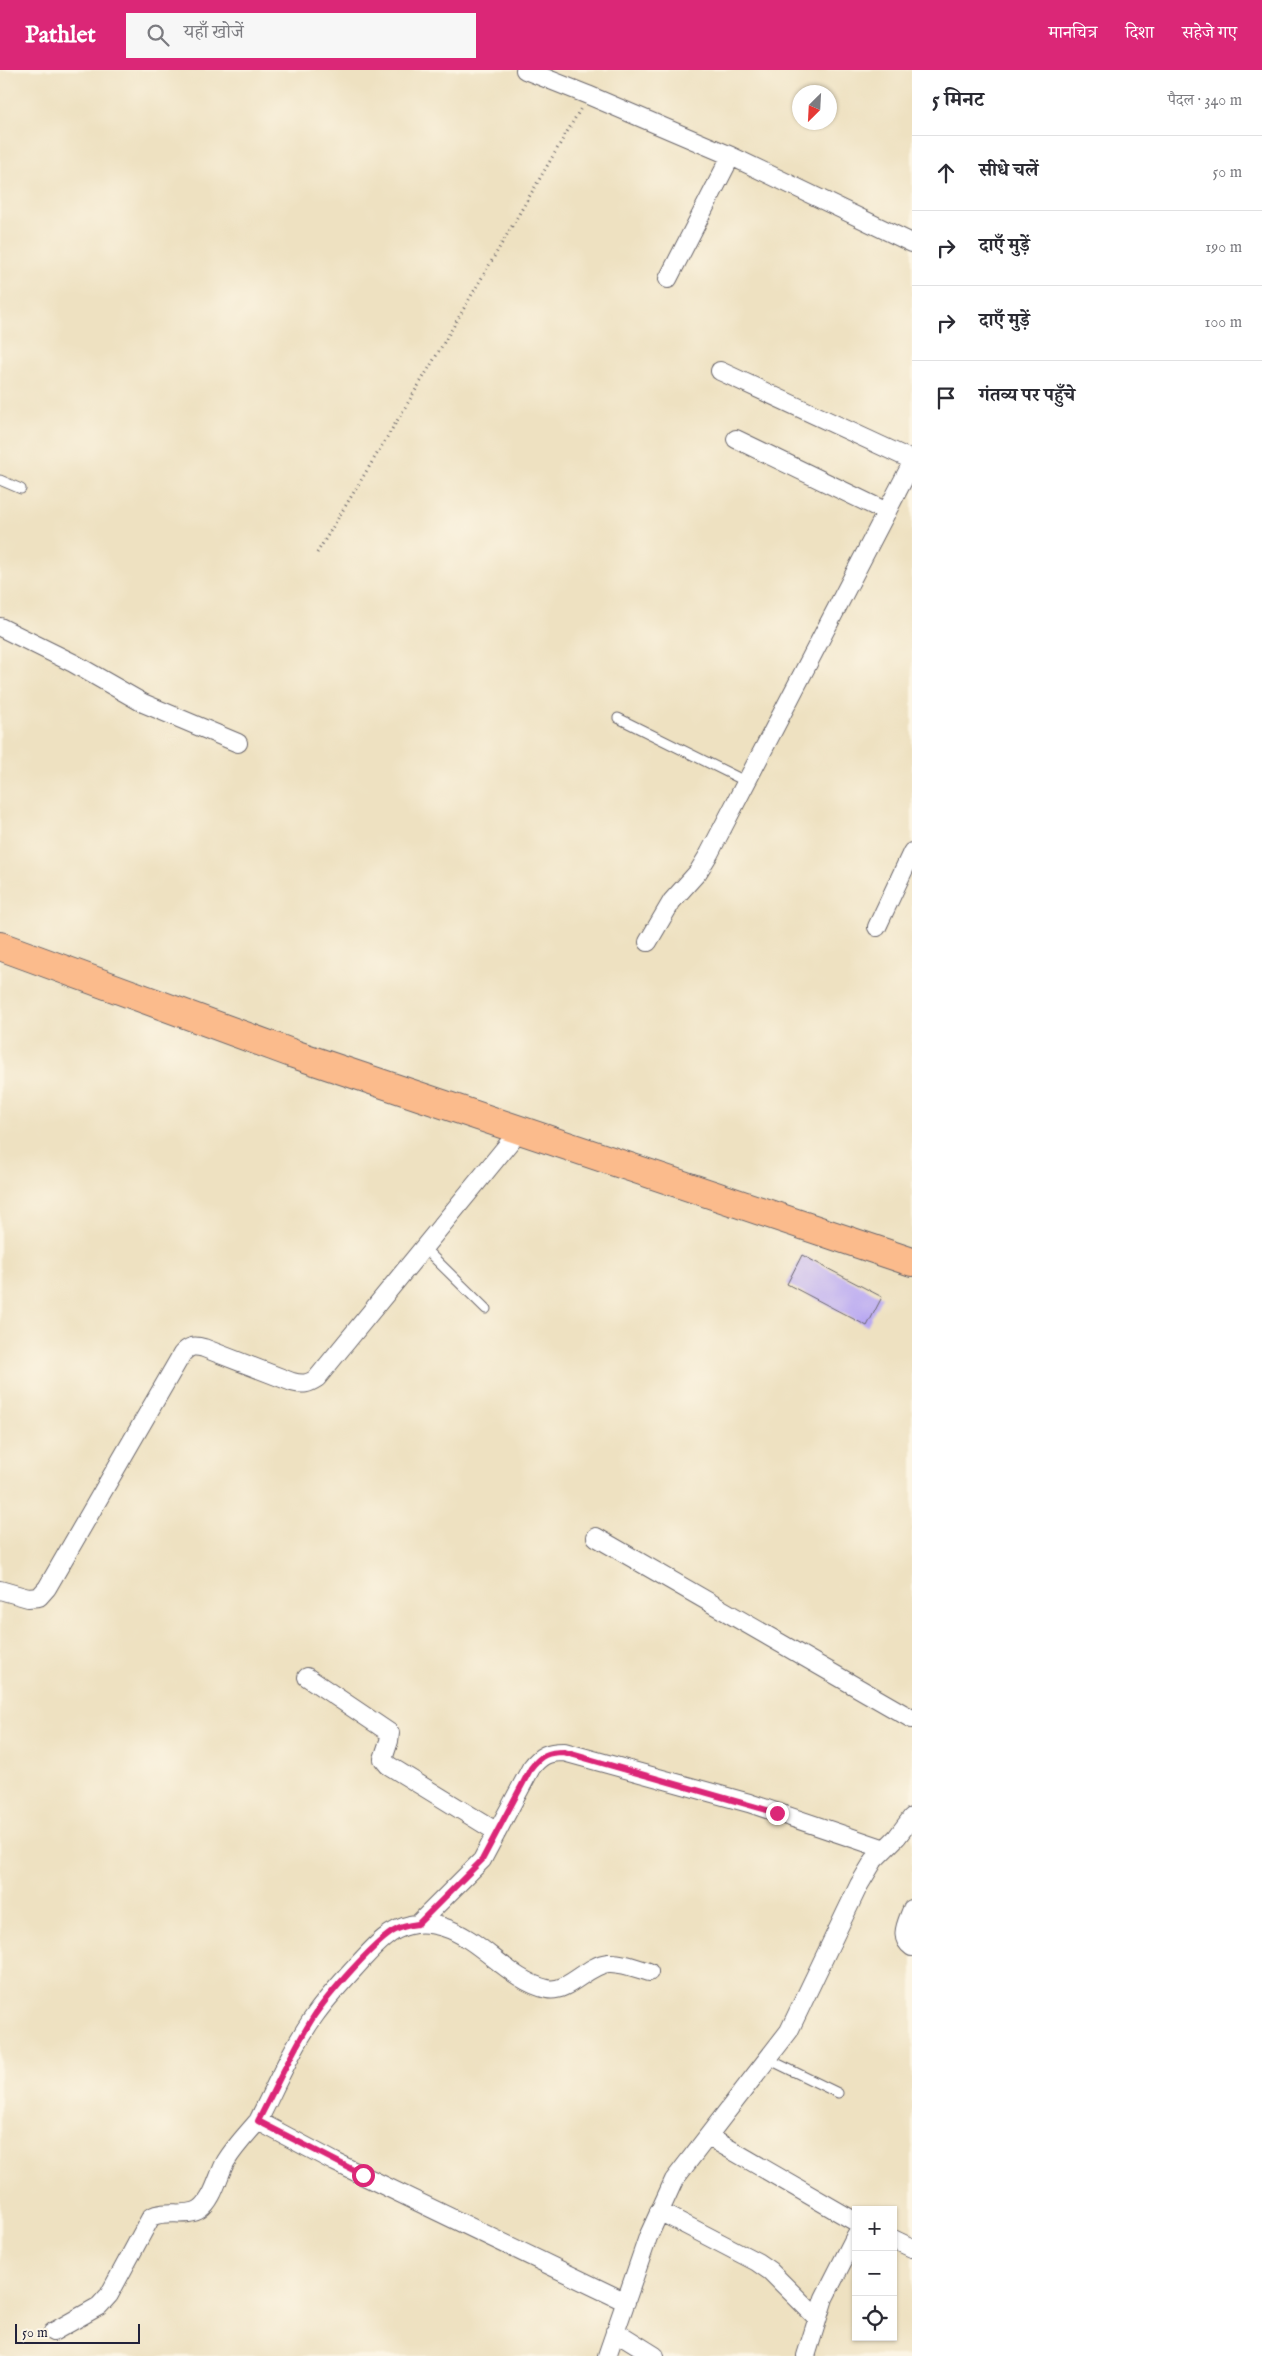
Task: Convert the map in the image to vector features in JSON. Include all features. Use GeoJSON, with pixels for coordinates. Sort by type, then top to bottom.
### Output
{"type":"FeatureCollection","features":[{"type":"Feature","properties":{"kind":"highway"},"geometry":{"type":"LineString","coordinates":[[0,946],[294,1054],[912,1262]]}},
{"type":"Feature","properties":{"kind":"street"},"geometry":{"type":"LineString","coordinates":[[524,70],[731,156],[912,243]]}},
{"type":"Feature","properties":{"kind":"street"},"geometry":{"type":"LineString","coordinates":[[668,279],[731,156]]}},
{"type":"Feature","properties":{"kind":"street"},"geometry":{"type":"LineString","coordinates":[[648,942],[672,901],[698,872],[747,782],[912,462],[720,371]]}},
{"type":"Feature","properties":{"kind":"street"},"geometry":{"type":"LineString","coordinates":[[736,439],[887,512]]}},
{"type":"Feature","properties":{"kind":"street"},"geometry":{"type":"LineString","coordinates":[[0,627],[73,664],[143,703],[238,743]]}},
{"type":"Feature","properties":{"kind":"street"},"geometry":{"type":"LineString","coordinates":[[877,926],[912,852]]}},
{"type":"Feature","properties":{"kind":"street"},"geometry":{"type":"LineString","coordinates":[[0,1590],[28,1598],[39,1596],[46,1588],[182,1354],[188,1347],[204,1348],[298,1383],[311,1382],[317,1378],[519,1131]]}},
{"type":"Feature","properties":{"kind":"street"},"geometry":{"type":"LineString","coordinates":[[596,1537],[912,1719]]}},
{"type":"Feature","properties":{"kind":"street"},"geometry":{"type":"LineString","coordinates":[[307,1677],[390,1734],[390,1741],[383,1759],[388,1765],[497,1832]]}},
{"type":"Feature","properties":{"kind":"street"},"geometry":{"type":"LineString","coordinates":[[418,1924],[482,1860],[531,1768],[540,1756],[551,1752],[564,1752],[749,1803],[885,1850]]}},
{"type":"Feature","properties":{"kind":"street"},"geometry":{"type":"LineString","coordinates":[[607,2356],[659,2211],[674,2180],[789,2032],[858,1885],[874,1860],[885,1850],[912,1817]]}},
{"type":"Feature","properties":{"kind":"street"},"geometry":{"type":"LineString","coordinates":[[912,1909],[903,1933],[907,1943],[912,1947]]}},
{"type":"Feature","properties":{"kind":"street"},"geometry":{"type":"LineString","coordinates":[[53,2332],[99,2306],[109,2295],[151,2217],[158,2213],[192,2212],[200,2209],[207,2201],[226,2161],[258,2121],[303,2036],[323,2005],[378,1943],[393,1932],[409,1925],[418,1924],[445,1928],[465,1938],[536,1985],[549,1990],[561,1988],[595,1967],[609,1963],[649,1972]]}},
{"type":"Feature","properties":{"kind":"street"},"geometry":{"type":"LineString","coordinates":[[258,2121],[335,2162],[626,2302]]}},
{"type":"Feature","properties":{"kind":"street"},"geometry":{"type":"LineString","coordinates":[[709,2137],[852,2220]]}},
{"type":"Feature","properties":{"kind":"street"},"geometry":{"type":"LineString","coordinates":[[659,2211],[757,2262],[777,2277],[818,2318]]}},
{"type":"Feature","properties":{"kind":"street"},"geometry":{"type":"LineString","coordinates":[[897,2241],[912,2248]]}},
{"type":"Feature","properties":{"kind":"street"},"geometry":{"type":"LineString","coordinates":[[806,2356],[824,2298],[852,2243]]}},
{"type":"Feature","properties":{"kind":"street"},"geometry":{"type":"LineString","coordinates":[[615,2331],[655,2356]]}},
{"type":"Feature","properties":{"kind":"lane"},"geometry":{"type":"LineString","coordinates":[[0,480],[20,489]]}},
{"type":"Feature","properties":{"kind":"lane"},"geometry":{"type":"LineString","coordinates":[[618,718],[747,782]]}},
{"type":"Feature","properties":{"kind":"lane"},"geometry":{"type":"LineString","coordinates":[[424,1248],[486,1309]]}},
{"type":"Feature","properties":{"kind":"lane"},"geometry":{"type":"LineString","coordinates":[[768,2059],[838,2093]]}},
{"type":"Feature","properties":{"kind":"path"},"geometry":{"type":"LineString","coordinates":[[317,553],[432,363],[588,95]]}},
{"type":"Feature","properties":{"kind":"building"},"geometry":{"type":"Polygon","coordinates":[[[802,1255],[882,1297],[867,1326],[787,1284],[802,1255]]]}},
{"type":"Feature","properties":{"kind":"route"},"geometry":{"type":"LineString","coordinates":[[363,2175],[258,2121],[314,2016],[378,1943],[393,1932],[409,1925],[418,1924],[482,1860],[531,1768],[540,1756],[551,1752],[564,1752],[749,1803],[777,1813]]}}]}
